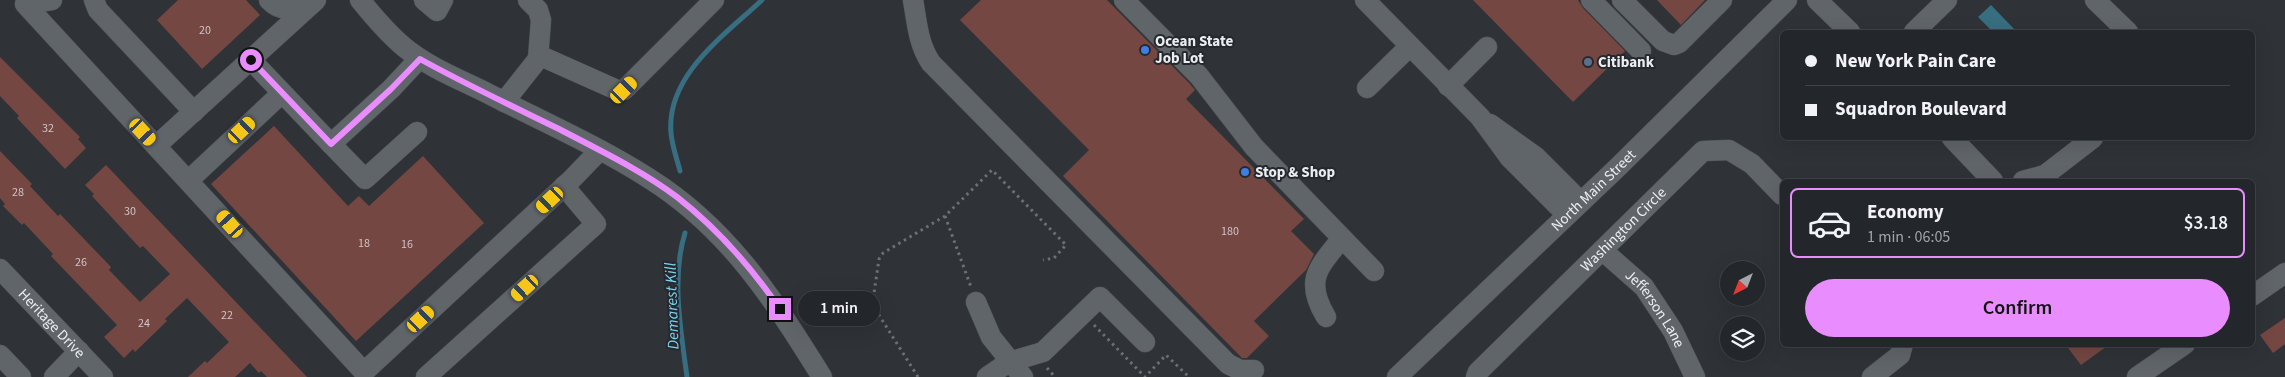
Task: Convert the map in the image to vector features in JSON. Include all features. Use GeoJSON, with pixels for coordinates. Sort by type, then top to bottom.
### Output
{"type":"FeatureCollection","features":[{"type":"Feature","properties":{"kind":"street"},"geometry":{"type":"LineString","coordinates":[[24,2],[52,0]]}},
{"type":"Feature","properties":{"kind":"street"},"geometry":{"type":"LineString","coordinates":[[94,0],[98,10],[194,112]]}},
{"type":"Feature","properties":{"kind":"street"},"geometry":{"type":"LineString","coordinates":[[269,0],[280,8],[288,9],[308,0]]}},
{"type":"Feature","properties":{"kind":"street"},"geometry":{"type":"LineString","coordinates":[[156,146],[316,0]]}},
{"type":"Feature","properties":{"kind":"street"},"geometry":{"type":"LineString","coordinates":[[360,0],[388,32],[420,59],[600,150],[651,179],[677,197],[721,236],[743,259],[763,285],[822,377]]}},
{"type":"Feature","properties":{"kind":"street"},"geometry":{"type":"LineString","coordinates":[[424,0],[437,11],[442,0]]}},
{"type":"Feature","properties":{"kind":"street"},"geometry":{"type":"LineString","coordinates":[[528,0],[538,10],[540,20],[538,59]]}},
{"type":"Feature","properties":{"kind":"street"},"geometry":{"type":"LineString","coordinates":[[504,102],[538,59],[543,57],[617,90],[624,90],[714,0]]}},
{"type":"Feature","properties":{"kind":"street"},"geometry":{"type":"LineString","coordinates":[[913,0],[923,52],[931,63],[1228,364],[1240,370],[1254,370]]}},
{"type":"Feature","properties":{"kind":"street"},"geometry":{"type":"LineString","coordinates":[[1124,0],[1199,76],[1244,135],[1374,271]]}},
{"type":"Feature","properties":{"kind":"street"},"geometry":{"type":"LineString","coordinates":[[1366,0],[1480,117],[1510,158],[1574,209]]}},
{"type":"Feature","properties":{"kind":"street"},"geometry":{"type":"LineString","coordinates":[[1591,0],[1641,51]]}},
{"type":"Feature","properties":{"kind":"street"},"geometry":{"type":"LineString","coordinates":[[1622,0],[1662,41],[1674,45],[1679,43],[1722,0]]}},
{"type":"Feature","properties":{"kind":"street","name":"North Main Street"},"geometry":{"type":"LineString","coordinates":[[1396,377],[1574,209],[1787,0]]}},
{"type":"Feature","properties":{"kind":"street"},"geometry":{"type":"LineString","coordinates":[[1817,0],[1848,30]]}},
{"type":"Feature","properties":{"kind":"street"},"geometry":{"type":"LineString","coordinates":[[1916,30],[1947,0]]}},
{"type":"Feature","properties":{"kind":"street"},"geometry":{"type":"LineString","coordinates":[[2095,0],[2126,30]]}},
{"type":"Feature","properties":{"kind":"street"},"geometry":{"type":"LineString","coordinates":[[24,2],[367,374],[600,150]]}},
{"type":"Feature","properties":{"kind":"street"},"geometry":{"type":"LineString","coordinates":[[1367,88],[1409,46]]}},
{"type":"Feature","properties":{"kind":"street"},"geometry":{"type":"LineString","coordinates":[[1448,86],[1488,47]]}},
{"type":"Feature","properties":{"kind":"street"},"geometry":{"type":"LineString","coordinates":[[331,144],[391,89],[420,59]]}},
{"type":"Feature","properties":{"kind":"street"},"geometry":{"type":"LineString","coordinates":[[251,60],[365,179],[417,132]]}},
{"type":"Feature","properties":{"kind":"street"},"geometry":{"type":"LineString","coordinates":[[189,180],[282,93]]}},
{"type":"Feature","properties":{"kind":"street"},"geometry":{"type":"LineString","coordinates":[[1954,140],[1990,179]]}},
{"type":"Feature","properties":{"kind":"street"},"geometry":{"type":"LineString","coordinates":[[2030,179],[2045,175],[2090,140]]}},
{"type":"Feature","properties":{"kind":"street","name":"Washington Circle"},"geometry":{"type":"LineString","coordinates":[[1476,377],[1478,372],[1703,152],[1729,150],[1752,164],[1780,193]]}},
{"type":"Feature","properties":{"kind":"street"},"geometry":{"type":"LineString","coordinates":[[426,377],[596,224],[564,186]]}},
{"type":"Feature","properties":{"kind":"street"},"geometry":{"type":"LineString","coordinates":[[1326,317],[1315,296],[1316,275],[1342,238]]}},
{"type":"Feature","properties":{"kind":"street","name":"Jefferson Lane"},"geometry":{"type":"LineString","coordinates":[[1602,250],[1644,287],[1673,331],[1695,377]]}},
{"type":"Feature","properties":{"kind":"street","name":"Heritage Drive"},"geometry":{"type":"LineString","coordinates":[[0,268],[103,377]]}},
{"type":"Feature","properties":{"kind":"street"},"geometry":{"type":"LineString","coordinates":[[2255,294],[2285,274]]}},
{"type":"Feature","properties":{"kind":"street"},"geometry":{"type":"LineString","coordinates":[[976,293],[991,337],[1009,362],[1023,377]]}},
{"type":"Feature","properties":{"kind":"street"},"geometry":{"type":"LineString","coordinates":[[987,377],[1009,362],[1042,352],[1100,297],[1145,342]]}},
{"type":"Feature","properties":{"kind":"street"},"geometry":{"type":"LineString","coordinates":[[1872,377],[1900,356],[1902,347]]}},
{"type":"Feature","properties":{"kind":"street"},"geometry":{"type":"LineString","coordinates":[[2137,377],[2181,347]]}},
{"type":"Feature","properties":{"kind":"street"},"geometry":{"type":"LineString","coordinates":[[54,377],[79,352]]}},
{"type":"Feature","properties":{"kind":"street"},"geometry":{"type":"LineString","coordinates":[[0,355],[21,377]]}},
{"type":"Feature","properties":{"kind":"path"},"geometry":{"type":"LineString","coordinates":[[918,377],[877,312],[873,300],[879,259],[891,248],[944,216],[992,170],[1066,245],[1054,258],[1043,260]]}},
{"type":"Feature","properties":{"kind":"path"},"geometry":{"type":"LineString","coordinates":[[944,216],[971,287],[976,293]]}},
{"type":"Feature","properties":{"kind":"water"},"geometry":{"type":"Polygon","coordinates":[[[1991,5],[2015,30],[1991,30],[1978,17],[1991,5]]]}},
{"type":"Feature","properties":{"kind":"building"},"geometry":{"type":"Polygon","coordinates":[[[178,0],[246,0],[260,15],[202,69],[157,20],[178,0]]]}},
{"type":"Feature","properties":{"kind":"building"},"geometry":{"type":"Polygon","coordinates":[[[981,0],[1107,0],[1195,90],[1186,99],[1304,219],[1291,231],[1314,254],[1306,270],[1254,321],[1269,336],[1247,358],[1242,358],[1063,176],[1089,150],[960,20],[981,0]]]}},
{"type":"Feature","properties":{"kind":"building"},"geometry":{"type":"Polygon","coordinates":[[[1473,0],[1578,0],[1583,8],[1625,51],[1573,102],[1473,0]]]}},
{"type":"Feature","properties":{"kind":"building"},"geometry":{"type":"Polygon","coordinates":[[[1657,0],[1705,0],[1681,25],[1657,0]]]}},
{"type":"Feature","properties":{"kind":"building"},"geometry":{"type":"Polygon","coordinates":[[[0,57],[80,137],[78,139],[86,148],[65,169],[17,118],[19,116],[0,96],[0,57]]]}},
{"type":"Feature","properties":{"kind":"building"},"geometry":{"type":"Polygon","coordinates":[[[274,126],[348,206],[359,196],[369,206],[423,156],[484,223],[356,341],[211,184],[274,126]]]}},
{"type":"Feature","properties":{"kind":"building"},"geometry":{"type":"Polygon","coordinates":[[[0,151],[32,184],[30,186],[58,216],[60,214],[111,267],[109,270],[140,302],[170,274],[143,246],[140,248],[92,196],[94,194],[85,185],[106,165],[307,377],[267,377],[261,371],[259,373],[250,363],[235,377],[188,377],[205,361],[207,363],[229,342],[187,298],[165,319],[167,321],[135,352],[133,349],[124,358],[104,337],[117,325],[51,256],[53,254],[24,223],[22,225],[3,206],[5,204],[0,198],[0,151]]]}},
{"type":"Feature","properties":{"kind":"building"},"geometry":{"type":"Polygon","coordinates":[[[2285,318],[2285,344],[2273,353],[2260,335],[2285,318]]]}},
{"type":"Feature","properties":{"kind":"building"},"geometry":{"type":"Polygon","coordinates":[[[2067,347],[2106,347],[2081,365],[2067,347]]]}},
{"type":"Feature","properties":{"kind":"waterway","name":"Demarest Kill"},"geometry":{"type":"LineString","coordinates":[[680,171],[673,148],[671,133],[672,112],[678,93],[688,75],[701,58],[762,0]]}},
{"type":"Feature","properties":{"kind":"waterway","name":"Demarest Kill"},"geometry":{"type":"LineString","coordinates":[[685,233],[679,268],[678,305],[687,377]]}},
{"type":"Feature","properties":{"kind":"place","name":"Ocean State Job Lot"},"geometry":{"type":"Point","coordinates":[1145,50]}},
{"type":"Feature","properties":{"kind":"place","name":"Citibank"},"geometry":{"type":"Point","coordinates":[1588,62]}},
{"type":"Feature","properties":{"kind":"place","name":"Stop & Shop"},"geometry":{"type":"Point","coordinates":[1245,172]}},
{"type":"Feature","properties":{"kind":"route"},"geometry":{"type":"LineString","coordinates":[[251,60],[331,144],[391,89],[420,59],[600,150],[651,179],[677,197],[721,236],[743,259],[780,309]]}}]}
